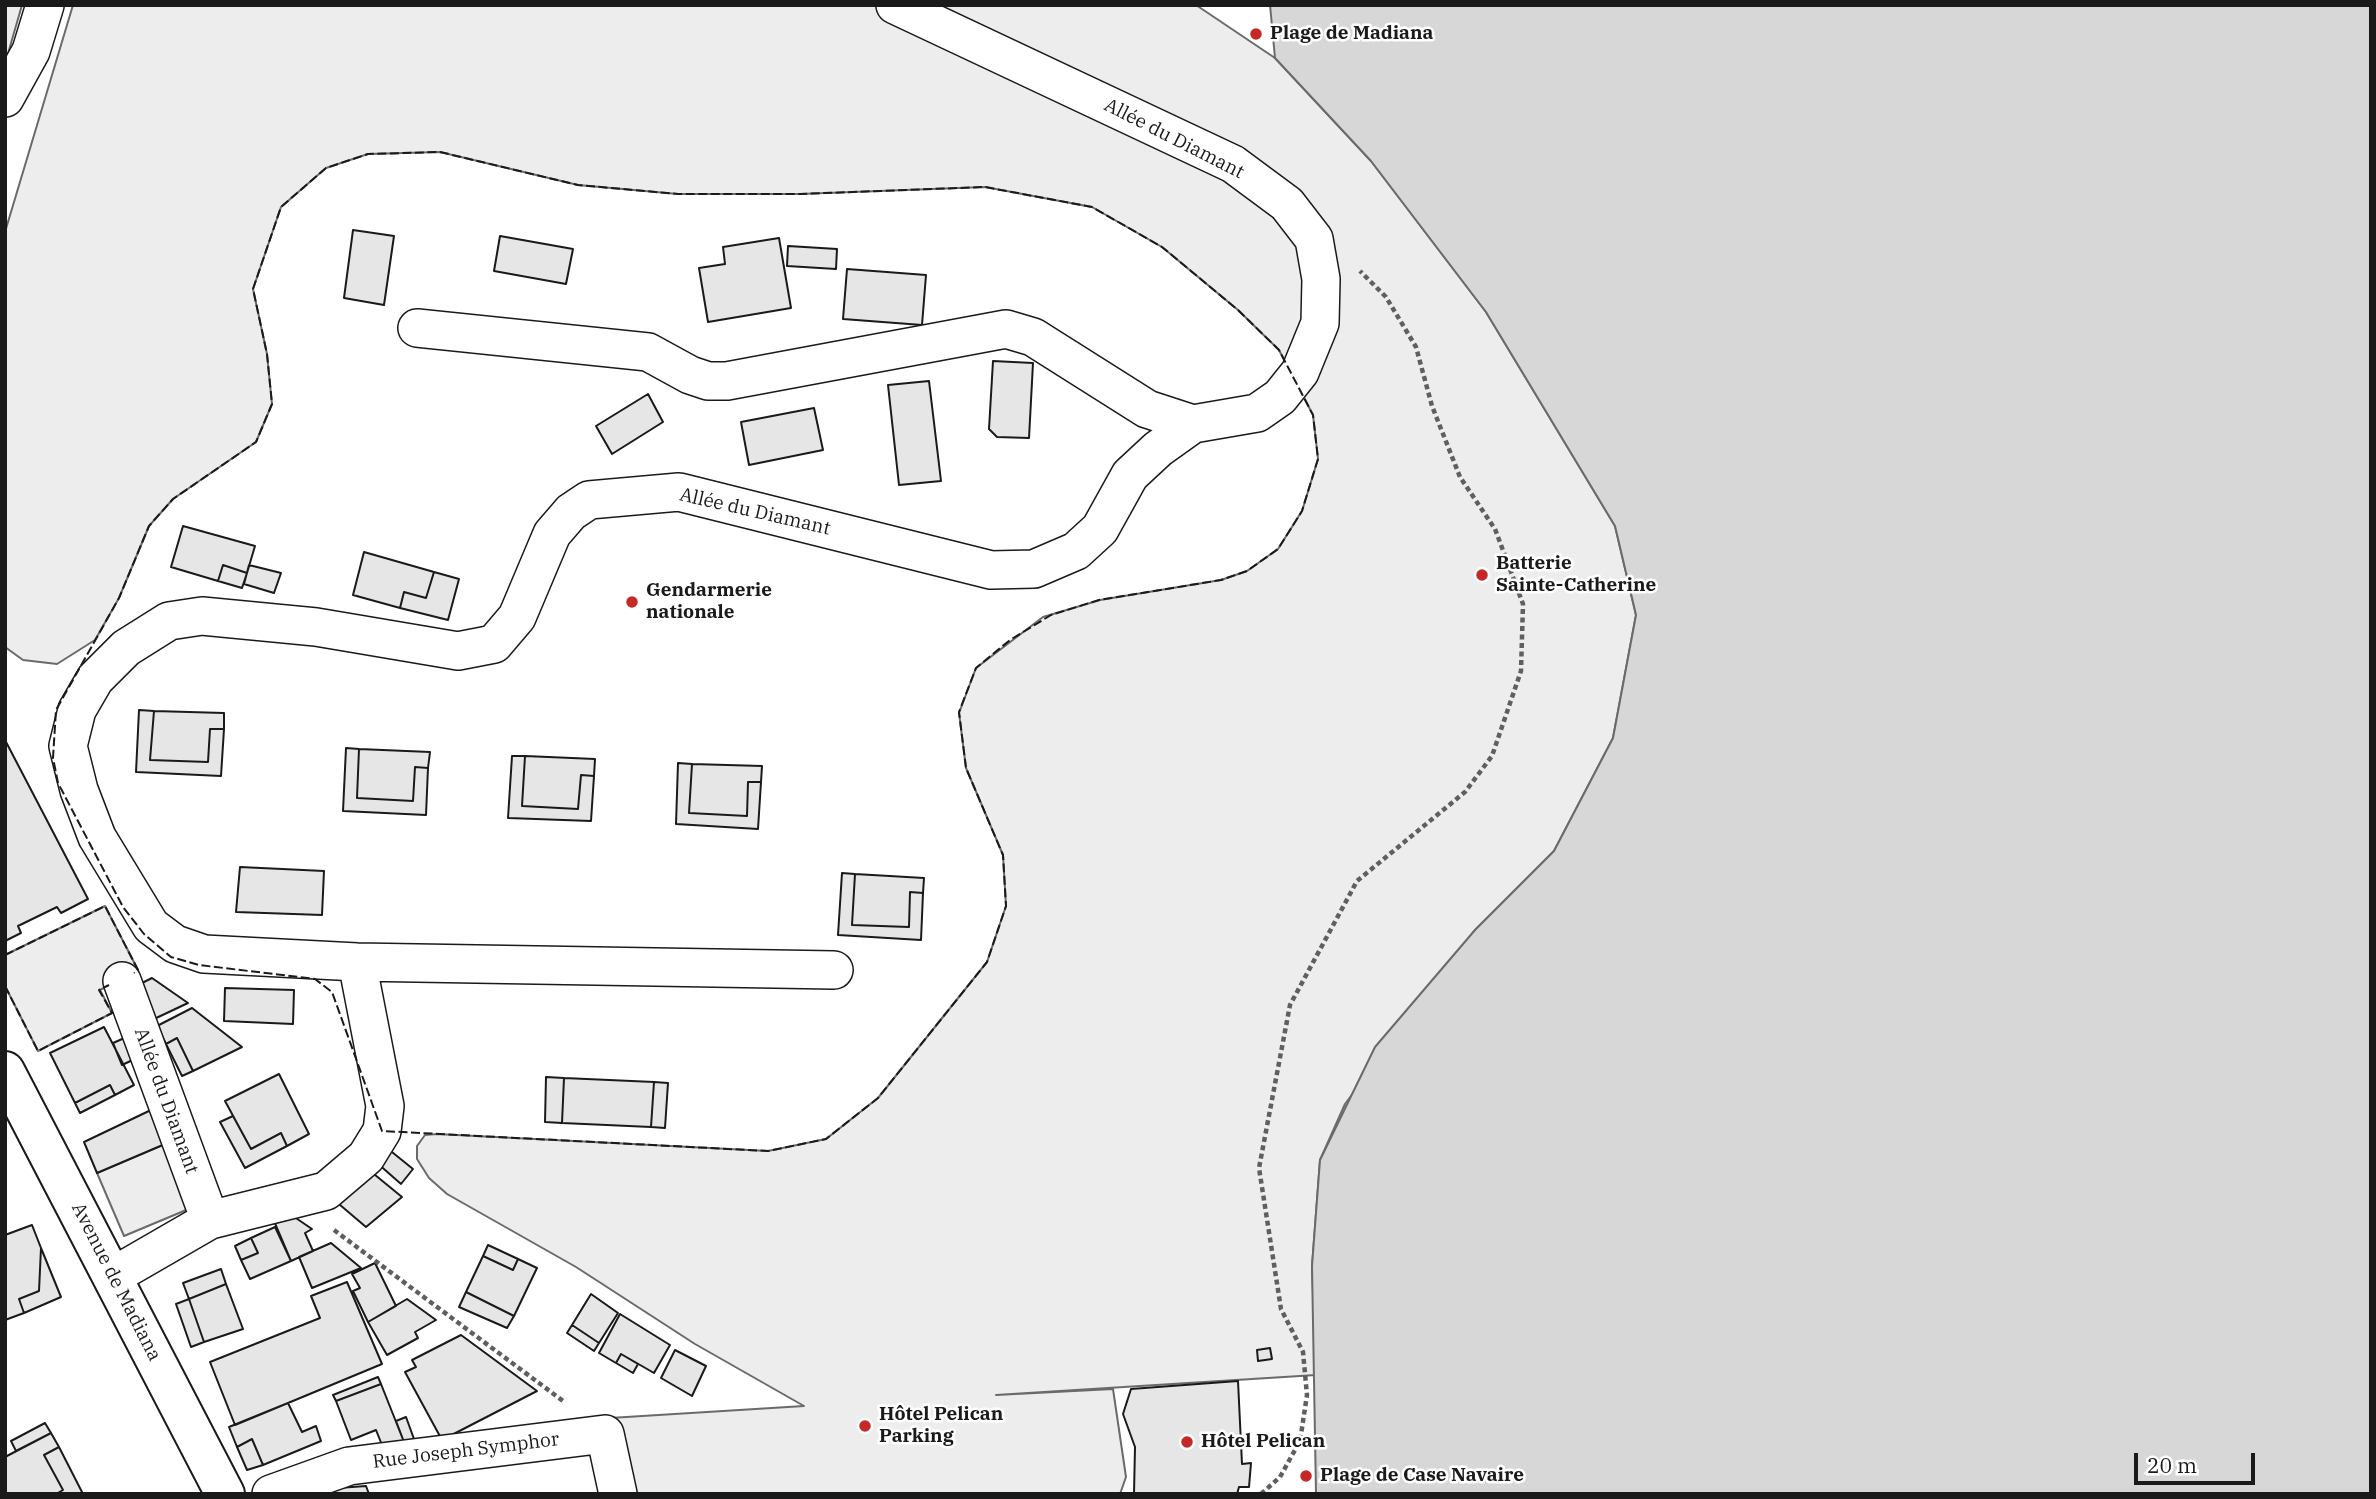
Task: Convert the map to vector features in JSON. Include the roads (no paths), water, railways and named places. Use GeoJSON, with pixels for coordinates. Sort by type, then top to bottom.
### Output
{"type":"FeatureCollection","features":[{"type":"Feature","properties":{"kind":"street"},"geometry":{"type":"LineString","coordinates":[[5,98],[31,51],[45,5]]}},
{"type":"Feature","properties":{"kind":"street","name":"Allée du Diamant"},"geometry":{"type":"LineString","coordinates":[[834,970],[357,962],[204,954],[175,944],[151,926],[97,837],[79,790],[68,746],[78,710],[95,679],[126,648],[169,621],[202,616],[316,627],[458,650],[494,644],[517,617],[552,534],[571,512],[589,500],[679,492],[991,570],[1034,569],[1076,551],[1100,529],[1130,475],[1158,449],[1193,424],[1257,413],[1280,397],[1300,372],[1320,323],[1321,279],[1314,239],[1287,204],[1233,164],[895,5]]}},
{"type":"Feature","properties":{"kind":"street"},"geometry":{"type":"LineString","coordinates":[[417,328],[648,352],[690,375],[708,381],[727,381],[1006,330],[1033,337],[1147,409],[1193,424]]}},
{"type":"Feature","properties":{"kind":"street"},"geometry":{"type":"LineString","coordinates":[[113,1276],[210,1220],[326,1191],[366,1157],[382,1131],[385,1106],[357,962]]}},
{"type":"Feature","properties":{"kind":"street","name":"Allée du Diamant"},"geometry":{"type":"LineString","coordinates":[[122,981],[210,1220]]}},
{"type":"Feature","properties":{"kind":"street","name":"Avenue de Madiana"},"geometry":{"type":"LineString","coordinates":[[5,1071],[225,1494]]}},
{"type":"Feature","properties":{"kind":"street","name":"Rue Joseph Symphor"},"geometry":{"type":"LineString","coordinates":[[271,1494],[349,1466],[605,1434],[618,1494]]}},
{"type":"Feature","properties":{"kind":"place","name":"Plage de Madiana"},"geometry":{"type":"Point","coordinates":[1256,34]}},
{"type":"Feature","properties":{"kind":"place","name":"Batterie Sainte-Catherine"},"geometry":{"type":"Point","coordinates":[1482,575]}},
{"type":"Feature","properties":{"kind":"place","name":"Gendarmerie nationale"},"geometry":{"type":"Point","coordinates":[632,602]}},
{"type":"Feature","properties":{"kind":"place","name":"Hôtel Pelican Parking"},"geometry":{"type":"Point","coordinates":[865,1426]}},
{"type":"Feature","properties":{"kind":"place","name":"Hôtel Pelican"},"geometry":{"type":"Point","coordinates":[1187,1442]}},
{"type":"Feature","properties":{"kind":"place","name":"Plage de Case Navaire"},"geometry":{"type":"Point","coordinates":[1306,1476]}}]}
